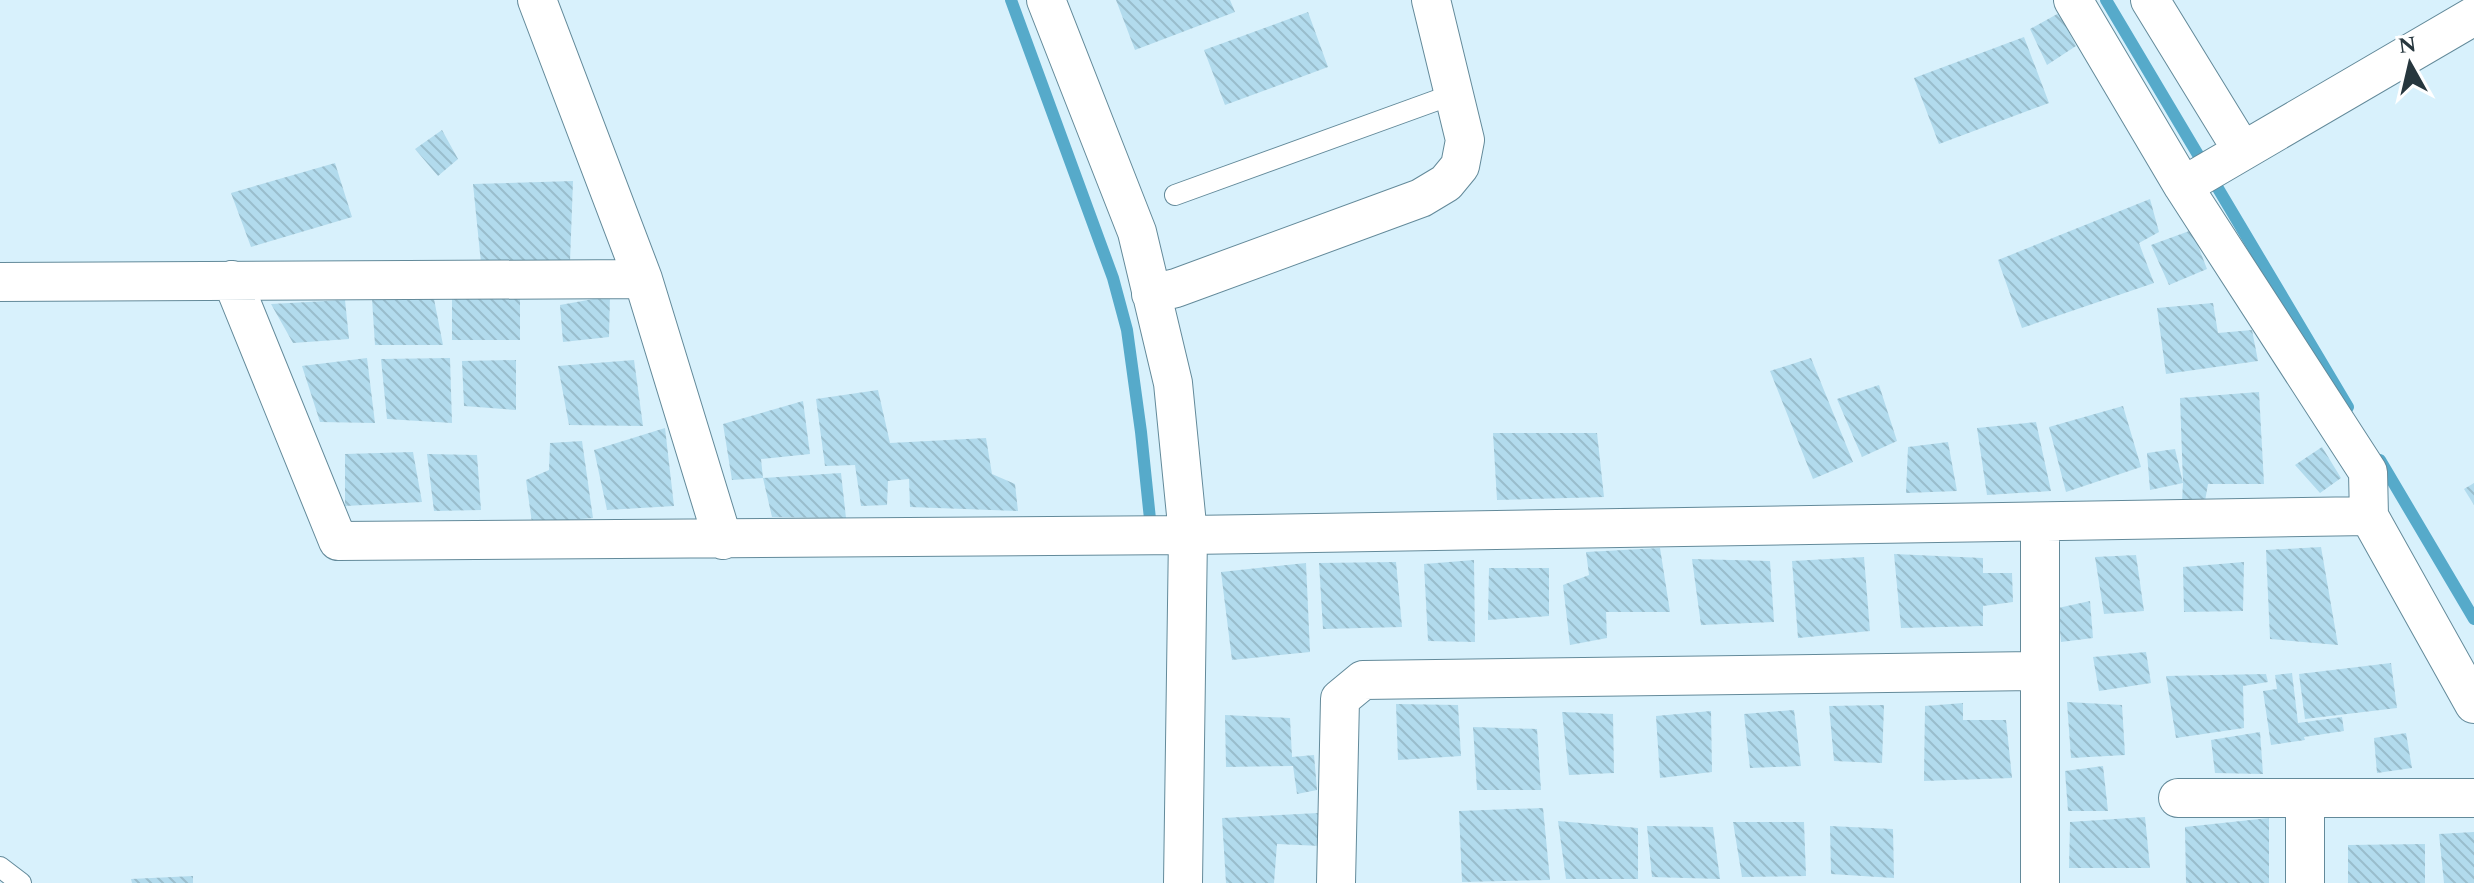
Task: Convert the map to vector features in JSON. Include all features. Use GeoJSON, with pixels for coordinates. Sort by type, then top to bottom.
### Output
{"type":"FeatureCollection","features":[{"type":"Feature","properties":{"kind":"street"},"geometry":{"type":"LineString","coordinates":[[537,0],[643,279],[723,540]]}},
{"type":"Feature","properties":{"kind":"street"},"geometry":{"type":"LineString","coordinates":[[1046,0],[1137,232],[1173,383],[1188,535],[1183,883]]}},
{"type":"Feature","properties":{"kind":"street"},"geometry":{"type":"LineString","coordinates":[[1151,294],[1176,288],[1421,198],[1446,183],[1460,166],[1465,140],[1431,0]]}},
{"type":"Feature","properties":{"kind":"street"},"geometry":{"type":"LineString","coordinates":[[2073,0],[2183,186],[2368,472],[2369,516],[2474,704]]}},
{"type":"Feature","properties":{"kind":"street"},"geometry":{"type":"LineString","coordinates":[[2150,0],[2242,150]]}},
{"type":"Feature","properties":{"kind":"street"},"geometry":{"type":"LineString","coordinates":[[2183,186],[2474,16]]}},
{"type":"Feature","properties":{"kind":"street"},"geometry":{"type":"LineString","coordinates":[[0,282],[643,279]]}},
{"type":"Feature","properties":{"kind":"street"},"geometry":{"type":"LineString","coordinates":[[232,280],[338,541],[1188,535],[2369,516]]}},
{"type":"Feature","properties":{"kind":"street"},"geometry":{"type":"LineString","coordinates":[[2040,523],[2040,883]]}},
{"type":"Feature","properties":{"kind":"street"},"geometry":{"type":"LineString","coordinates":[[1336,883],[1340,699],[1363,680],[2040,671]]}},
{"type":"Feature","properties":{"kind":"street"},"geometry":{"type":"LineString","coordinates":[[2178,798],[2474,798]]}},
{"type":"Feature","properties":{"kind":"street"},"geometry":{"type":"LineString","coordinates":[[2305,799],[2305,883]]}},
{"type":"Feature","properties":{"kind":"lane"},"geometry":{"type":"LineString","coordinates":[[1175,195],[1454,94]]}},
{"type":"Feature","properties":{"kind":"lane"},"geometry":{"type":"LineString","coordinates":[[0,867],[21,883]]}},
{"type":"Feature","properties":{"kind":"building"},"geometry":{"type":"Polygon","coordinates":[[[1116,0],[1230,0],[1235,12],[1135,50],[1116,0]]]}},
{"type":"Feature","properties":{"kind":"building"},"geometry":{"type":"Polygon","coordinates":[[[1308,12],[1328,67],[1225,105],[1204,50],[1308,12]]]}},
{"type":"Feature","properties":{"kind":"building"},"geometry":{"type":"Polygon","coordinates":[[[2059,13],[2076,46],[2047,65],[2030,29],[2059,13]]]}},
{"type":"Feature","properties":{"kind":"building"},"geometry":{"type":"Polygon","coordinates":[[[2024,37],[2049,103],[1939,144],[1914,78],[2024,37]]]}},
{"type":"Feature","properties":{"kind":"building"},"geometry":{"type":"Polygon","coordinates":[[[442,130],[458,159],[438,176],[415,149],[442,130]]]}},
{"type":"Feature","properties":{"kind":"building"},"geometry":{"type":"Polygon","coordinates":[[[335,163],[352,217],[251,247],[231,193],[335,163]]]}},
{"type":"Feature","properties":{"kind":"building"},"geometry":{"type":"Polygon","coordinates":[[[573,181],[570,262],[481,263],[473,184],[573,181]]]}},
{"type":"Feature","properties":{"kind":"building"},"geometry":{"type":"Polygon","coordinates":[[[2150,199],[2159,232],[2139,243],[2154,283],[2022,328],[1998,260],[2150,199]]]}},
{"type":"Feature","properties":{"kind":"building"},"geometry":{"type":"Polygon","coordinates":[[[2192,230],[2207,269],[2169,285],[2151,245],[2192,230]]]}},
{"type":"Feature","properties":{"kind":"building"},"geometry":{"type":"Polygon","coordinates":[[[610,296],[609,337],[563,342],[560,305],[610,296]]]}},
{"type":"Feature","properties":{"kind":"building"},"geometry":{"type":"Polygon","coordinates":[[[372,299],[434,299],[443,345],[375,345],[372,299]]]}},
{"type":"Feature","properties":{"kind":"building"},"geometry":{"type":"Polygon","coordinates":[[[452,299],[520,299],[520,340],[452,340],[452,299]]]}},
{"type":"Feature","properties":{"kind":"building"},"geometry":{"type":"Polygon","coordinates":[[[345,300],[349,339],[293,343],[271,304],[345,300]]]}},
{"type":"Feature","properties":{"kind":"building"},"geometry":{"type":"Polygon","coordinates":[[[2213,303],[2218,333],[2252,330],[2258,361],[2166,374],[2157,308],[2213,303]]]}},
{"type":"Feature","properties":{"kind":"building"},"geometry":{"type":"Polygon","coordinates":[[[367,358],[375,423],[320,422],[302,366],[367,358]]]}},
{"type":"Feature","properties":{"kind":"building"},"geometry":{"type":"Polygon","coordinates":[[[450,358],[452,423],[387,419],[381,359],[450,358]]]}},
{"type":"Feature","properties":{"kind":"building"},"geometry":{"type":"Polygon","coordinates":[[[1811,358],[1853,462],[1813,479],[1770,371],[1811,358]]]}},
{"type":"Feature","properties":{"kind":"building"},"geometry":{"type":"Polygon","coordinates":[[[516,360],[516,410],[464,406],[462,361],[516,360]]]}},
{"type":"Feature","properties":{"kind":"building"},"geometry":{"type":"Polygon","coordinates":[[[634,360],[643,426],[569,425],[558,366],[634,360]]]}},
{"type":"Feature","properties":{"kind":"building"},"geometry":{"type":"Polygon","coordinates":[[[1879,385],[1897,441],[1862,457],[1837,399],[1879,385]]]}},
{"type":"Feature","properties":{"kind":"building"},"geometry":{"type":"Polygon","coordinates":[[[878,390],[890,443],[986,438],[992,474],[1015,484],[1018,511],[910,507],[909,479],[888,481],[887,505],[861,506],[855,465],[825,466],[816,399],[878,390]]]}},
{"type":"Feature","properties":{"kind":"building"},"geometry":{"type":"Polygon","coordinates":[[[2259,392],[2264,484],[2208,484],[2205,501],[2182,501],[2180,398],[2259,392]]]}},
{"type":"Feature","properties":{"kind":"building"},"geometry":{"type":"Polygon","coordinates":[[[803,401],[810,454],[761,459],[763,478],[732,480],[723,424],[803,401]]]}},
{"type":"Feature","properties":{"kind":"building"},"geometry":{"type":"Polygon","coordinates":[[[2123,406],[2141,467],[2066,492],[2049,427],[2123,406]]]}},
{"type":"Feature","properties":{"kind":"building"},"geometry":{"type":"Polygon","coordinates":[[[2036,422],[2051,491],[1987,495],[1977,428],[2036,422]]]}},
{"type":"Feature","properties":{"kind":"building"},"geometry":{"type":"Polygon","coordinates":[[[665,428],[674,506],[607,510],[594,450],[665,428]]]}},
{"type":"Feature","properties":{"kind":"building"},"geometry":{"type":"Polygon","coordinates":[[[1493,433],[1597,433],[1604,497],[1497,500],[1493,433]]]}},
{"type":"Feature","properties":{"kind":"building"},"geometry":{"type":"Polygon","coordinates":[[[582,441],[593,518],[532,523],[526,480],[549,470],[550,443],[582,441]]]}},
{"type":"Feature","properties":{"kind":"building"},"geometry":{"type":"Polygon","coordinates":[[[1948,442],[1957,491],[1906,493],[1908,447],[1948,442]]]}},
{"type":"Feature","properties":{"kind":"building"},"geometry":{"type":"Polygon","coordinates":[[[2322,447],[2341,478],[2320,493],[2295,465],[2322,447]]]}},
{"type":"Feature","properties":{"kind":"building"},"geometry":{"type":"Polygon","coordinates":[[[2175,449],[2183,483],[2150,490],[2147,453],[2175,449]]]}},
{"type":"Feature","properties":{"kind":"building"},"geometry":{"type":"Polygon","coordinates":[[[413,452],[422,502],[345,506],[345,454],[413,452]]]}},
{"type":"Feature","properties":{"kind":"building"},"geometry":{"type":"Polygon","coordinates":[[[427,454],[477,455],[481,510],[434,511],[427,454]]]}},
{"type":"Feature","properties":{"kind":"building"},"geometry":{"type":"Polygon","coordinates":[[[841,473],[846,518],[772,517],[763,478],[841,473]]]}},
{"type":"Feature","properties":{"kind":"building"},"geometry":{"type":"Polygon","coordinates":[[[2474,483],[2474,505],[2464,489],[2474,483]]]}},
{"type":"Feature","properties":{"kind":"building"},"geometry":{"type":"Polygon","coordinates":[[[2321,547],[2338,645],[2270,639],[2266,550],[2321,547]]]}},
{"type":"Feature","properties":{"kind":"building"},"geometry":{"type":"Polygon","coordinates":[[[1660,548],[1670,612],[1606,612],[1607,638],[1570,645],[1563,585],[1589,575],[1586,552],[1660,548]]]}},
{"type":"Feature","properties":{"kind":"building"},"geometry":{"type":"Polygon","coordinates":[[[1894,554],[1983,558],[1983,573],[2012,573],[2013,602],[1983,606],[1983,626],[1901,628],[1894,554]]]}},
{"type":"Feature","properties":{"kind":"building"},"geometry":{"type":"Polygon","coordinates":[[[2136,555],[2144,611],[2104,614],[2095,557],[2136,555]]]}},
{"type":"Feature","properties":{"kind":"building"},"geometry":{"type":"Polygon","coordinates":[[[1864,557],[1870,631],[1798,638],[1792,561],[1864,557]]]}},
{"type":"Feature","properties":{"kind":"building"},"geometry":{"type":"Polygon","coordinates":[[[1692,559],[1770,561],[1774,622],[1701,625],[1692,559]]]}},
{"type":"Feature","properties":{"kind":"building"},"geometry":{"type":"Polygon","coordinates":[[[1474,560],[1475,642],[1428,641],[1424,564],[1474,560]]]}},
{"type":"Feature","properties":{"kind":"building"},"geometry":{"type":"Polygon","coordinates":[[[1396,562],[1402,627],[1323,629],[1319,563],[1396,562]]]}},
{"type":"Feature","properties":{"kind":"building"},"geometry":{"type":"Polygon","coordinates":[[[2244,562],[2243,611],[2184,612],[2183,567],[2244,562]]]}},
{"type":"Feature","properties":{"kind":"building"},"geometry":{"type":"Polygon","coordinates":[[[1306,563],[1310,652],[1232,660],[1221,572],[1306,563]]]}},
{"type":"Feature","properties":{"kind":"building"},"geometry":{"type":"Polygon","coordinates":[[[1489,568],[1549,568],[1549,616],[1488,620],[1489,568]]]}},
{"type":"Feature","properties":{"kind":"building"},"geometry":{"type":"Polygon","coordinates":[[[2090,601],[2093,638],[2061,642],[2058,608],[2090,601]]]}},
{"type":"Feature","properties":{"kind":"building"},"geometry":{"type":"Polygon","coordinates":[[[2146,652],[2151,683],[2099,691],[2093,657],[2146,652]]]}},
{"type":"Feature","properties":{"kind":"building"},"geometry":{"type":"Polygon","coordinates":[[[2391,663],[2397,708],[2305,719],[2299,674],[2391,663]]]}},
{"type":"Feature","properties":{"kind":"building"},"geometry":{"type":"Polygon","coordinates":[[[2292,673],[2298,723],[2342,717],[2344,731],[2271,745],[2263,691],[2277,689],[2275,675],[2292,673]]]}},
{"type":"Feature","properties":{"kind":"building"},"geometry":{"type":"Polygon","coordinates":[[[2266,674],[2268,682],[2243,686],[2244,728],[2176,738],[2166,676],[2266,674]]]}},
{"type":"Feature","properties":{"kind":"building"},"geometry":{"type":"Polygon","coordinates":[[[2067,702],[2122,705],[2125,755],[2071,758],[2067,702]]]}},
{"type":"Feature","properties":{"kind":"building"},"geometry":{"type":"Polygon","coordinates":[[[1963,703],[1963,720],[2006,720],[2012,778],[1924,781],[1925,706],[1963,703]]]}},
{"type":"Feature","properties":{"kind":"building"},"geometry":{"type":"Polygon","coordinates":[[[1396,704],[1458,705],[1461,756],[1398,760],[1396,704]]]}},
{"type":"Feature","properties":{"kind":"building"},"geometry":{"type":"Polygon","coordinates":[[[1884,705],[1882,763],[1834,761],[1829,706],[1884,705]]]}},
{"type":"Feature","properties":{"kind":"building"},"geometry":{"type":"Polygon","coordinates":[[[1794,710],[1801,766],[1750,768],[1744,714],[1794,710]]]}},
{"type":"Feature","properties":{"kind":"building"},"geometry":{"type":"Polygon","coordinates":[[[1711,711],[1712,772],[1660,778],[1656,716],[1711,711]]]}},
{"type":"Feature","properties":{"kind":"building"},"geometry":{"type":"Polygon","coordinates":[[[1562,712],[1613,714],[1614,773],[1569,775],[1562,712]]]}},
{"type":"Feature","properties":{"kind":"building"},"geometry":{"type":"Polygon","coordinates":[[[1225,715],[1290,718],[1292,757],[1314,755],[1317,790],[1297,794],[1293,766],[1226,767],[1225,715]]]}},
{"type":"Feature","properties":{"kind":"building"},"geometry":{"type":"Polygon","coordinates":[[[1473,727],[1537,729],[1541,790],[1477,790],[1473,727]]]}},
{"type":"Feature","properties":{"kind":"building"},"geometry":{"type":"Polygon","coordinates":[[[2260,732],[2263,774],[2215,773],[2211,740],[2260,732]]]}},
{"type":"Feature","properties":{"kind":"building"},"geometry":{"type":"Polygon","coordinates":[[[2406,733],[2412,768],[2377,773],[2374,738],[2406,733]]]}},
{"type":"Feature","properties":{"kind":"building"},"geometry":{"type":"Polygon","coordinates":[[[2103,766],[2108,811],[2068,811],[2065,771],[2103,766]]]}},
{"type":"Feature","properties":{"kind":"building"},"geometry":{"type":"Polygon","coordinates":[[[1543,808],[1550,880],[1462,882],[1459,811],[1543,808]]]}},
{"type":"Feature","properties":{"kind":"building"},"geometry":{"type":"Polygon","coordinates":[[[1318,813],[1321,846],[1277,844],[1274,883],[1226,883],[1222,818],[1318,813]]]}},
{"type":"Feature","properties":{"kind":"building"},"geometry":{"type":"Polygon","coordinates":[[[2145,817],[2150,868],[2069,868],[2070,822],[2145,817]]]}},
{"type":"Feature","properties":{"kind":"building"},"geometry":{"type":"Polygon","coordinates":[[[2269,818],[2269,883],[2186,883],[2185,827],[2269,818]]]}},
{"type":"Feature","properties":{"kind":"building"},"geometry":{"type":"Polygon","coordinates":[[[1558,821],[1638,828],[1638,879],[1566,879],[1558,821]]]}},
{"type":"Feature","properties":{"kind":"building"},"geometry":{"type":"Polygon","coordinates":[[[1733,822],[1804,822],[1806,876],[1742,877],[1733,822]]]}},
{"type":"Feature","properties":{"kind":"building"},"geometry":{"type":"Polygon","coordinates":[[[1647,826],[1713,827],[1720,879],[1652,877],[1647,826]]]}},
{"type":"Feature","properties":{"kind":"building"},"geometry":{"type":"Polygon","coordinates":[[[1830,826],[1893,829],[1894,878],[1831,874],[1830,826]]]}},
{"type":"Feature","properties":{"kind":"building"},"geometry":{"type":"Polygon","coordinates":[[[2474,832],[2474,883],[2444,883],[2439,834],[2474,832]]]}},
{"type":"Feature","properties":{"kind":"building"},"geometry":{"type":"Polygon","coordinates":[[[2425,844],[2425,883],[2348,883],[2348,845],[2425,844]]]}},
{"type":"Feature","properties":{"kind":"building"},"geometry":{"type":"Polygon","coordinates":[[[193,876],[193,883],[132,883],[131,879],[193,876]]]}},
{"type":"Feature","properties":{"kind":"waterway"},"geometry":{"type":"LineString","coordinates":[[1011,0],[1113,278],[1127,330],[1150,519]]}},
{"type":"Feature","properties":{"kind":"waterway"},"geometry":{"type":"LineString","coordinates":[[2106,0],[2348,407]]}},
{"type":"Feature","properties":{"kind":"waterway"},"geometry":{"type":"LineString","coordinates":[[2380,460],[2474,619]]}}]}
